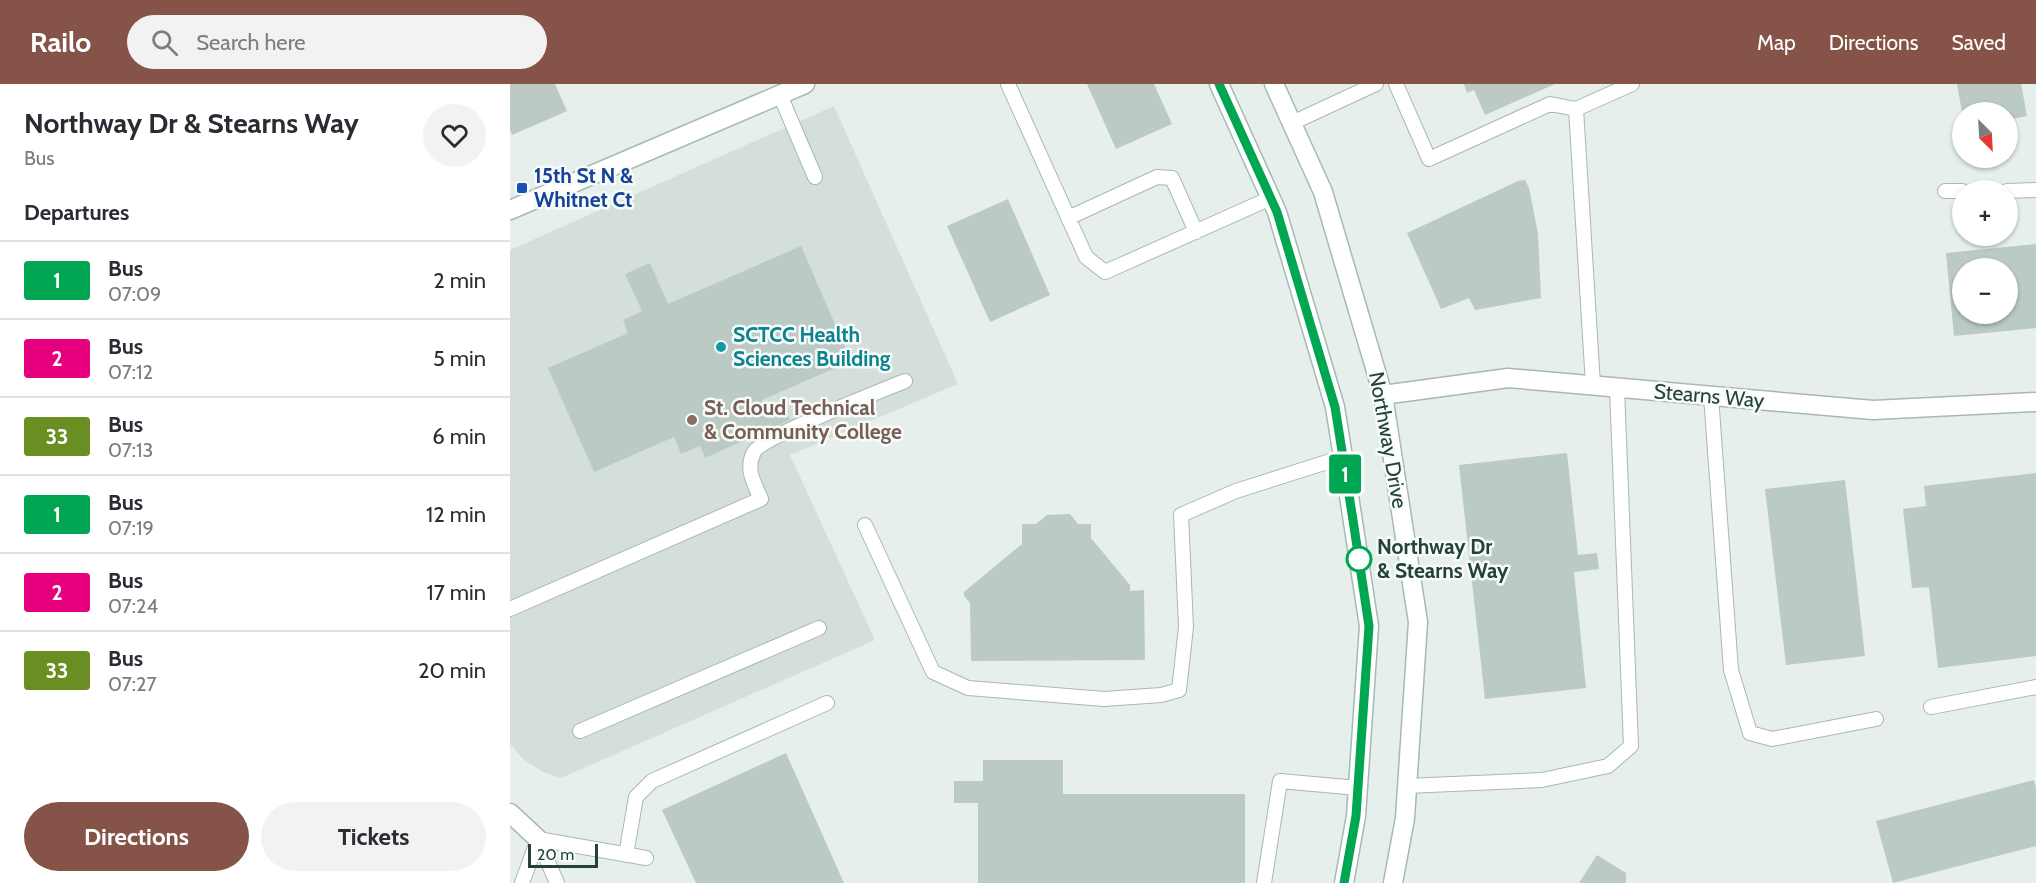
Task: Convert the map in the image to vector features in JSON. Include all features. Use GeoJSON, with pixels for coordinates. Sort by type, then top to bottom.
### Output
{"type":"FeatureCollection","features":[{"type":"Feature","properties":{"kind":"street"},"geometry":{"type":"LineString","coordinates":[[510,210],[805,84]]}},
{"type":"Feature","properties":{"kind":"street"},"geometry":{"type":"LineString","coordinates":[[1219,84],[1277,212],[1335,407],[1343,457],[1369,626],[1356,816],[1344,883]]}},
{"type":"Feature","properties":{"kind":"street","name":"Northway Drive"},"geometry":{"type":"LineString","coordinates":[[1274,84],[1323,192],[1383,395],[1418,622],[1405,818],[1393,883]]}},
{"type":"Feature","properties":{"kind":"street","name":"Stearns Way"},"geometry":{"type":"LineString","coordinates":[[1383,395],[1508,378],[1873,410],[2036,402]]}},
{"type":"Feature","properties":{"kind":"street"},"geometry":{"type":"LineString","coordinates":[[510,813],[538,839]]}},
{"type":"Feature","properties":{"kind":"lane"},"geometry":{"type":"LineString","coordinates":[[1008,84],[1086,257],[1105,272],[1270,198]]}},
{"type":"Feature","properties":{"kind":"lane"},"geometry":{"type":"LineString","coordinates":[[1292,123],[1376,84]]}},
{"type":"Feature","properties":{"kind":"lane"},"geometry":{"type":"LineString","coordinates":[[1396,84],[1428,159],[1551,104],[1576,109],[1632,84]]}},
{"type":"Feature","properties":{"kind":"lane"},"geometry":{"type":"LineString","coordinates":[[780,95],[815,177]]}},
{"type":"Feature","properties":{"kind":"lane"},"geometry":{"type":"LineString","coordinates":[[1576,109],[1593,385]]}},
{"type":"Feature","properties":{"kind":"lane"},"geometry":{"type":"LineString","coordinates":[[1068,218],[1157,177],[1172,178],[1196,232]]}},
{"type":"Feature","properties":{"kind":"lane"},"geometry":{"type":"LineString","coordinates":[[2018,191],[2036,190]]}},
{"type":"Feature","properties":{"kind":"lane"},"geometry":{"type":"LineString","coordinates":[[1945,191],[1952,191]]}},
{"type":"Feature","properties":{"kind":"lane"},"geometry":{"type":"LineString","coordinates":[[510,609],[761,499],[749,471],[755,450],[776,436],[904,381]]}},
{"type":"Feature","properties":{"kind":"lane"},"geometry":{"type":"LineString","coordinates":[[1407,786],[1542,780],[1608,766],[1631,746],[1617,387]]}},
{"type":"Feature","properties":{"kind":"lane"},"geometry":{"type":"LineString","coordinates":[[1711,396],[1731,670],[1750,733],[1772,739],[1876,719]]}},
{"type":"Feature","properties":{"kind":"lane"},"geometry":{"type":"LineString","coordinates":[[865,525],[933,672],[968,688],[1104,699],[1161,695],[1179,690],[1186,627],[1181,515],[1236,491],[1343,457]]}},
{"type":"Feature","properties":{"kind":"lane"},"geometry":{"type":"LineString","coordinates":[[580,731],[819,627]]}},
{"type":"Feature","properties":{"kind":"lane"},"geometry":{"type":"LineString","coordinates":[[1931,707],[2036,687]]}},
{"type":"Feature","properties":{"kind":"lane"},"geometry":{"type":"LineString","coordinates":[[626,855],[636,797],[652,781],[827,704]]}},
{"type":"Feature","properties":{"kind":"lane"},"geometry":{"type":"LineString","coordinates":[[1264,883],[1280,782],[1358,788]]}},
{"type":"Feature","properties":{"kind":"lane"},"geometry":{"type":"LineString","coordinates":[[538,839],[646,858]]}},
{"type":"Feature","properties":{"kind":"lane"},"geometry":{"type":"LineString","coordinates":[[522,883],[538,839]]}},
{"type":"Feature","properties":{"kind":"lane"},"geometry":{"type":"LineString","coordinates":[[538,839],[557,883]]}},
{"type":"Feature","properties":{"kind":"shaded area","name":"St. Cloud Technical & Community College"},"geometry":{"type":"Polygon","coordinates":[[[834,106],[958,384],[790,455],[875,640],[561,778],[543,772],[523,759],[510,744],[510,250],[834,106]]]}},
{"type":"Feature","properties":{"kind":"building"},"geometry":{"type":"Polygon","coordinates":[[[510,84],[555,84],[567,111],[512,135],[510,130],[510,84]]]}},
{"type":"Feature","properties":{"kind":"building"},"geometry":{"type":"Polygon","coordinates":[[[1087,84],[1154,84],[1172,124],[1116,149],[1087,84]]]}},
{"type":"Feature","properties":{"kind":"building"},"geometry":{"type":"Polygon","coordinates":[[[1464,84],[1555,84],[1485,115],[1474,90],[1467,93],[1464,84]]]}},
{"type":"Feature","properties":{"kind":"building"},"geometry":{"type":"Polygon","coordinates":[[[1957,84],[2021,84],[2027,116],[2018,118],[2018,102],[1960,102],[1957,84]]]}},
{"type":"Feature","properties":{"kind":"building"},"geometry":{"type":"Polygon","coordinates":[[[1525,180],[1529,188],[1538,234],[1541,298],[1475,310],[1469,298],[1441,309],[1407,233],[1518,181],[1525,180]]]}},
{"type":"Feature","properties":{"kind":"building"},"geometry":{"type":"Polygon","coordinates":[[[1008,199],[1050,295],[990,322],[947,226],[1008,199]]]}},
{"type":"Feature","properties":{"kind":"building"},"geometry":{"type":"Polygon","coordinates":[[[2036,244],[2036,328],[1954,336],[1953,324],[2018,324],[2018,258],[1952,258],[1952,315],[1946,253],[2036,244]]]}},
{"type":"Feature","properties":{"kind":"building","name":"SCTCC Health Sciences Building"},"geometry":{"type":"Polygon","coordinates":[[[801,246],[851,361],[762,400],[768,413],[783,406],[790,420],[705,458],[700,446],[681,454],[674,437],[594,472],[548,368],[628,333],[623,320],[642,311],[625,274],[650,263],[668,304],[801,246]]]}},
{"type":"Feature","properties":{"kind":"building"},"geometry":{"type":"Polygon","coordinates":[[[1567,453],[1578,555],[1597,553],[1599,569],[1574,572],[1586,688],[1485,699],[1459,465],[1567,453]]]}},
{"type":"Feature","properties":{"kind":"building"},"geometry":{"type":"Polygon","coordinates":[[[2036,473],[2036,656],[1938,668],[1929,587],[1912,588],[1903,509],[1926,506],[1924,486],[2036,473]]]}},
{"type":"Feature","properties":{"kind":"building"},"geometry":{"type":"Polygon","coordinates":[[[1845,480],[1865,656],[1786,665],[1765,489],[1845,480]]]}},
{"type":"Feature","properties":{"kind":"building"},"geometry":{"type":"Polygon","coordinates":[[[1070,514],[1078,524],[1091,524],[1091,538],[1130,585],[1130,591],[1144,590],[1145,660],[971,661],[970,603],[964,596],[964,592],[1022,544],[1022,524],[1036,524],[1047,515],[1070,514]]]}},
{"type":"Feature","properties":{"kind":"building"},"geometry":{"type":"Polygon","coordinates":[[[786,753],[844,883],[696,883],[662,810],[786,753]]]}},
{"type":"Feature","properties":{"kind":"building"},"geometry":{"type":"Polygon","coordinates":[[[983,760],[1063,760],[1063,794],[1245,794],[1245,883],[978,883],[978,803],[954,803],[954,781],[983,781],[983,760]]]}},
{"type":"Feature","properties":{"kind":"building"},"geometry":{"type":"Polygon","coordinates":[[[2034,780],[2036,846],[1893,883],[1876,821],[2034,780]]]}},
{"type":"Feature","properties":{"kind":"building"},"geometry":{"type":"Polygon","coordinates":[[[1597,855],[1626,873],[1626,883],[1579,883],[1597,855]]]}},
{"type":"Feature","properties":{"kind":"bus line","name":"1"},"geometry":{"type":"LineString","coordinates":[[1219,84],[1277,212],[1335,407],[1353,520],[1369,626],[1356,816],[1344,883]]}},
{"type":"Feature","properties":{"kind":"place","name":"15th St N & Whitnet Ct"},"geometry":{"type":"Point","coordinates":[522,188]}},
{"type":"Feature","properties":{"kind":"place","name":"SCTCC Health Sciences Building"},"geometry":{"type":"Point","coordinates":[721,347]}},
{"type":"Feature","properties":{"kind":"place","name":"St. Cloud Technical & Community College"},"geometry":{"type":"Point","coordinates":[692,420]}},
{"type":"Feature","properties":{"kind":"place","name":"Northway Dr & Stearns Way"},"geometry":{"type":"Point","coordinates":[1359,559]}}]}
